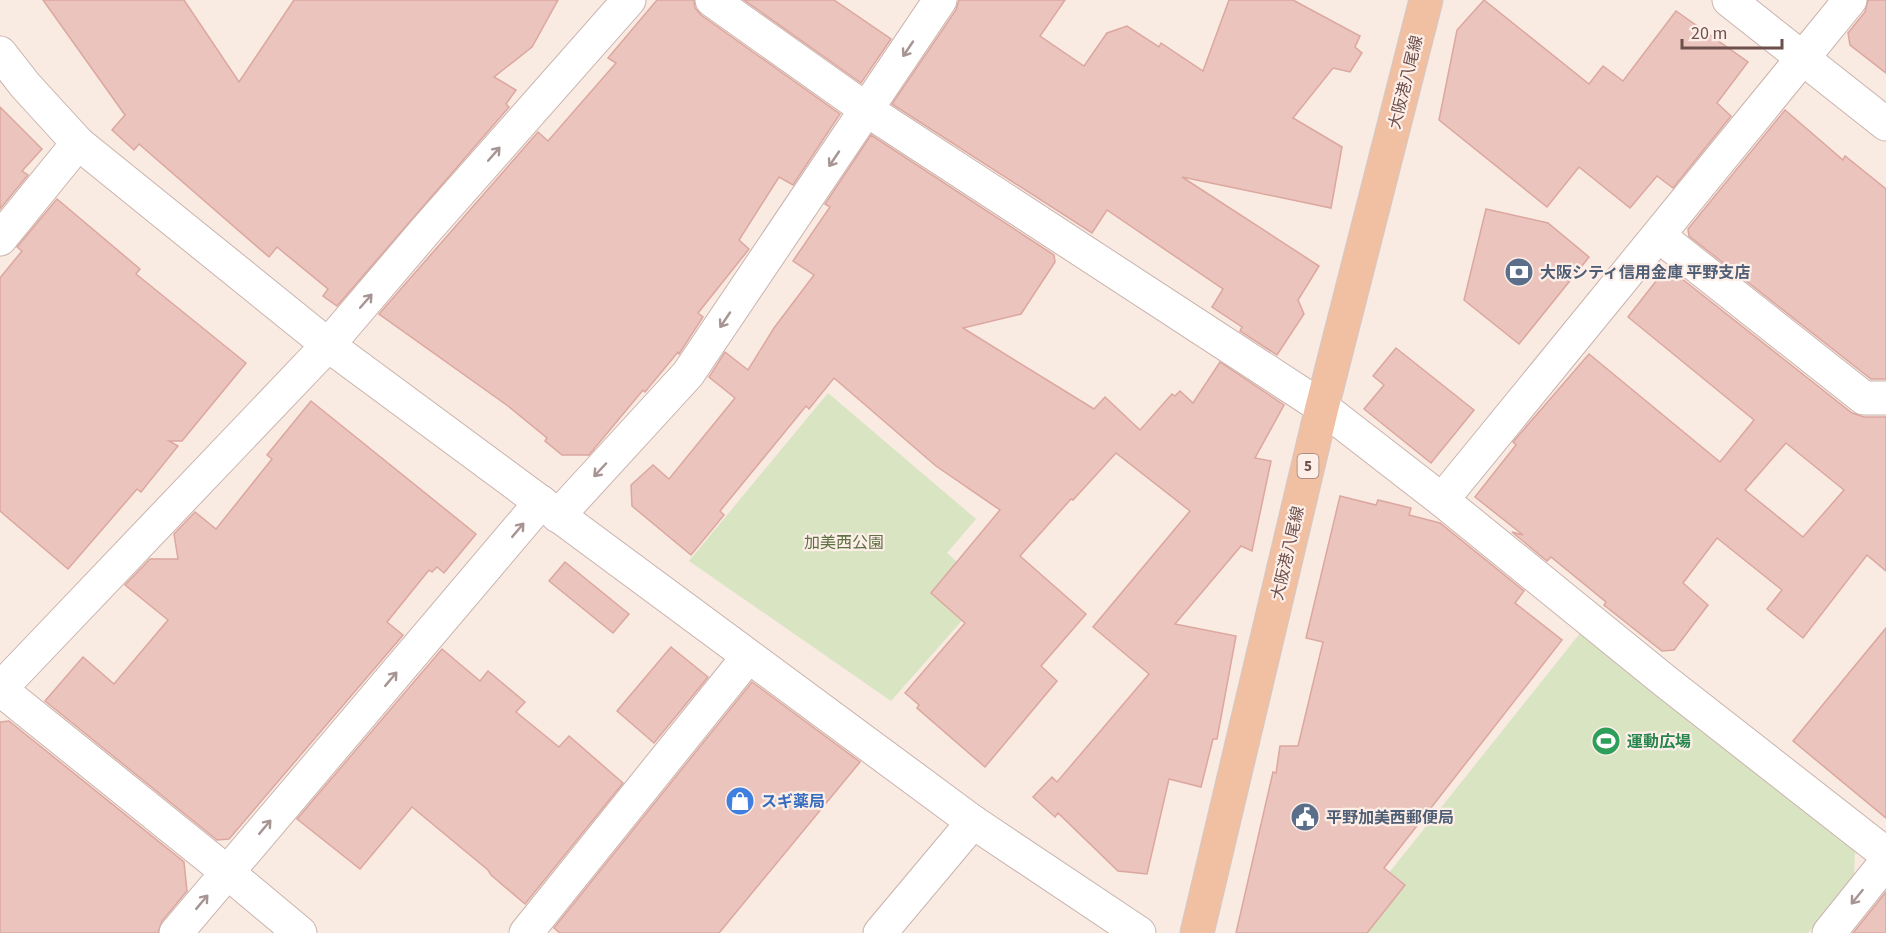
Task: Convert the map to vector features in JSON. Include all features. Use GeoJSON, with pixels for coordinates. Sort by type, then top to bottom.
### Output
{"type":"FeatureCollection","features":[{"type":"Feature","properties":{"kind":"main road","name":"大阪港八尾線"},"geometry":{"type":"LineString","coordinates":[[1197,933],[1322,407],[1426,0]]}},
{"type":"Feature","properties":{"kind":"street"},"geometry":{"type":"LineString","coordinates":[[300,933],[0,689],[328,345],[629,0]]}},
{"type":"Feature","properties":{"kind":"street"},"geometry":{"type":"LineString","coordinates":[[712,0],[867,110],[1322,407],[1886,854]]}},
{"type":"Feature","properties":{"kind":"street"},"geometry":{"type":"LineString","coordinates":[[176,933],[227,872],[549,509],[688,374],[940,0]]}},
{"type":"Feature","properties":{"kind":"street"},"geometry":{"type":"LineString","coordinates":[[1729,0],[1886,124]]}},
{"type":"Feature","properties":{"kind":"street"},"geometry":{"type":"LineString","coordinates":[[1442,500],[1850,0]]}},
{"type":"Feature","properties":{"kind":"street"},"geometry":{"type":"LineString","coordinates":[[0,53],[78,143],[328,345],[973,822],[1139,933]]}},
{"type":"Feature","properties":{"kind":"street"},"geometry":{"type":"LineString","coordinates":[[0,239],[78,143]]}},
{"type":"Feature","properties":{"kind":"street"},"geometry":{"type":"LineString","coordinates":[[1659,236],[1864,398],[1886,398]]}},
{"type":"Feature","properties":{"kind":"street"},"geometry":{"type":"LineString","coordinates":[[526,933],[748,657]]}},
{"type":"Feature","properties":{"kind":"street"},"geometry":{"type":"LineString","coordinates":[[880,933],[973,822]]}},
{"type":"Feature","properties":{"kind":"street"},"geometry":{"type":"LineString","coordinates":[[1829,933],[1886,862]]}},
{"type":"Feature","properties":{"kind":"green space","name":"加美西公園"},"geometry":{"type":"Polygon","coordinates":[[[828,393],[976,519],[947,553],[989,590],[891,701],[689,561],[828,393]]]}},
{"type":"Feature","properties":{"kind":"green space","name":"運動広場"},"geometry":{"type":"Polygon","coordinates":[[[1581,632],[1855,850],[1854,875],[1808,933],[1341,933],[1581,632]]]}},
{"type":"Feature","properties":{"kind":"building"},"geometry":{"type":"Polygon","coordinates":[[[43,0],[184,0],[239,82],[294,0],[558,0],[532,47],[494,77],[516,90],[506,104],[509,107],[337,306],[323,296],[328,289],[277,247],[269,257],[139,144],[134,150],[112,130],[125,115],[43,0]]]}},
{"type":"Feature","properties":{"kind":"building"},"geometry":{"type":"Polygon","coordinates":[[[657,0],[694,0],[695,8],[701,15],[840,114],[793,185],[779,177],[739,240],[749,249],[698,313],[703,317],[679,354],[678,352],[645,392],[643,390],[589,455],[562,455],[545,441],[547,438],[508,406],[379,314],[538,132],[548,141],[616,63],[608,58],[657,0]]]}},
{"type":"Feature","properties":{"kind":"building"},"geometry":{"type":"Polygon","coordinates":[[[744,0],[834,0],[891,39],[861,83],[744,0]]]}},
{"type":"Feature","properties":{"kind":"building"},"geometry":{"type":"Polygon","coordinates":[[[959,0],[1065,0],[1040,36],[1084,66],[1107,33],[1127,26],[1159,47],[1161,43],[1203,71],[1229,0],[1293,0],[1360,36],[1355,47],[1362,53],[1350,72],[1333,68],[1293,118],[1342,147],[1331,208],[1182,177],[1319,266],[1298,300],[1304,314],[1277,355],[1240,331],[1242,327],[1212,307],[1223,289],[1107,210],[1092,233],[892,104],[956,10],[959,0]]]}},
{"type":"Feature","properties":{"kind":"building"},"geometry":{"type":"Polygon","coordinates":[[[1484,0],[1589,84],[1603,66],[1623,81],[1676,11],[1748,62],[1717,103],[1731,116],[1673,188],[1657,176],[1630,208],[1579,167],[1547,207],[1439,120],[1457,30],[1484,0]]]}},
{"type":"Feature","properties":{"kind":"building"},"geometry":{"type":"Polygon","coordinates":[[[1868,0],[1886,0],[1886,73],[1850,45],[1848,33],[1865,12],[1868,0]]]}},
{"type":"Feature","properties":{"kind":"building"},"geometry":{"type":"Polygon","coordinates":[[[0,107],[42,149],[22,171],[28,175],[0,209],[0,107]]]}},
{"type":"Feature","properties":{"kind":"building"},"geometry":{"type":"Polygon","coordinates":[[[1785,110],[1843,160],[1845,156],[1886,189],[1886,379],[1871,379],[1689,236],[1688,229],[1785,110]]]}},
{"type":"Feature","properties":{"kind":"building"},"geometry":{"type":"Polygon","coordinates":[[[871,135],[1054,255],[1055,262],[1021,314],[963,328],[1094,409],[1105,397],[1140,430],[1172,394],[1175,396],[1180,391],[1193,403],[1220,362],[1284,405],[1255,458],[1271,461],[1252,551],[1241,546],[1175,624],[1236,636],[1217,739],[1213,739],[1201,787],[1169,779],[1147,874],[1118,871],[1058,813],[1055,817],[1033,797],[1052,777],[1057,782],[1149,674],[1093,627],[1190,511],[1116,453],[1020,556],[1086,614],[1041,666],[1057,681],[985,767],[917,708],[919,705],[905,693],[965,623],[931,593],[1000,510],[936,466],[834,378],[809,409],[806,406],[720,511],[724,515],[691,555],[632,506],[631,485],[653,465],[669,479],[735,398],[709,377],[725,352],[748,370],[774,328],[814,275],[793,261],[830,207],[825,204],[871,135]]]}},
{"type":"Feature","properties":{"kind":"building"},"geometry":{"type":"Polygon","coordinates":[[[57,199],[140,269],[136,274],[246,363],[182,441],[169,441],[178,446],[141,492],[137,489],[68,569],[0,511],[0,278],[22,251],[17,247],[57,199]]]}},
{"type":"Feature","properties":{"kind":"building"},"geometry":{"type":"Polygon","coordinates":[[[1486,209],[1548,223],[1589,257],[1519,344],[1464,300],[1486,209]]]}},
{"type":"Feature","properties":{"kind":"building"},"geometry":{"type":"Polygon","coordinates":[[[1667,267],[1852,413],[1864,417],[1886,417],[1886,571],[1867,555],[1803,638],[1767,609],[1782,590],[1717,538],[1683,583],[1708,605],[1674,650],[1662,651],[1604,605],[1606,602],[1551,557],[1547,561],[1512,532],[1523,535],[1475,497],[1516,445],[1513,442],[1589,354],[1720,462],[1754,420],[1628,317],[1667,267]],[[1786,443],[1745,490],[1803,537],[1844,490],[1786,443]]]}},
{"type":"Feature","properties":{"kind":"building"},"geometry":{"type":"Polygon","coordinates":[[[1396,348],[1474,410],[1431,463],[1364,409],[1384,385],[1373,376],[1396,348]]]}},
{"type":"Feature","properties":{"kind":"building"},"geometry":{"type":"Polygon","coordinates":[[[311,401],[476,534],[444,573],[437,567],[432,572],[429,570],[387,622],[403,635],[229,839],[217,840],[45,701],[83,657],[114,684],[168,620],[125,585],[150,559],[178,559],[174,534],[195,512],[216,529],[272,459],[267,455],[311,401]]]}},
{"type":"Feature","properties":{"kind":"building"},"geometry":{"type":"Polygon","coordinates":[[[1340,496],[1376,505],[1378,500],[1411,508],[1409,515],[1440,523],[1524,591],[1515,603],[1562,640],[1384,868],[1405,885],[1367,933],[1236,933],[1273,772],[1276,773],[1280,746],[1298,746],[1323,642],[1306,638],[1340,496]]]}},
{"type":"Feature","properties":{"kind":"building"},"geometry":{"type":"Polygon","coordinates":[[[565,562],[629,614],[613,633],[549,581],[565,562]]]}},
{"type":"Feature","properties":{"kind":"building"},"geometry":{"type":"Polygon","coordinates":[[[1886,628],[1886,818],[1793,741],[1886,628]]]}},
{"type":"Feature","properties":{"kind":"building"},"geometry":{"type":"Polygon","coordinates":[[[671,647],[708,677],[654,743],[617,711],[671,647]]]}},
{"type":"Feature","properties":{"kind":"building"},"geometry":{"type":"Polygon","coordinates":[[[442,649],[480,681],[488,671],[525,702],[516,712],[559,747],[569,736],[623,783],[525,904],[412,807],[360,869],[297,819],[442,649]]]}},
{"type":"Feature","properties":{"kind":"building","name":"スギ薬局"},"geometry":{"type":"Polygon","coordinates":[[[752,682],[860,762],[719,933],[560,933],[554,928],[752,682]]]}},
{"type":"Feature","properties":{"kind":"building"},"geometry":{"type":"Polygon","coordinates":[[[9,721],[184,862],[187,891],[162,921],[158,933],[0,933],[0,722],[9,721]]]}},
{"type":"Feature","properties":{"kind":"building"},"geometry":{"type":"Polygon","coordinates":[[[1886,892],[1886,933],[1853,933],[1886,892]]]}},
{"type":"Feature","properties":{"kind":"place","name":"大阪シティ信用金庫 平野支店"},"geometry":{"type":"Point","coordinates":[1519,272]}},
{"type":"Feature","properties":{"kind":"place","name":"運動広場"},"geometry":{"type":"Point","coordinates":[1606,741]}},
{"type":"Feature","properties":{"kind":"place","name":"スギ薬局"},"geometry":{"type":"Point","coordinates":[740,801]}},
{"type":"Feature","properties":{"kind":"place","name":"平野加美西郵便局"},"geometry":{"type":"Point","coordinates":[1305,817]}}]}
